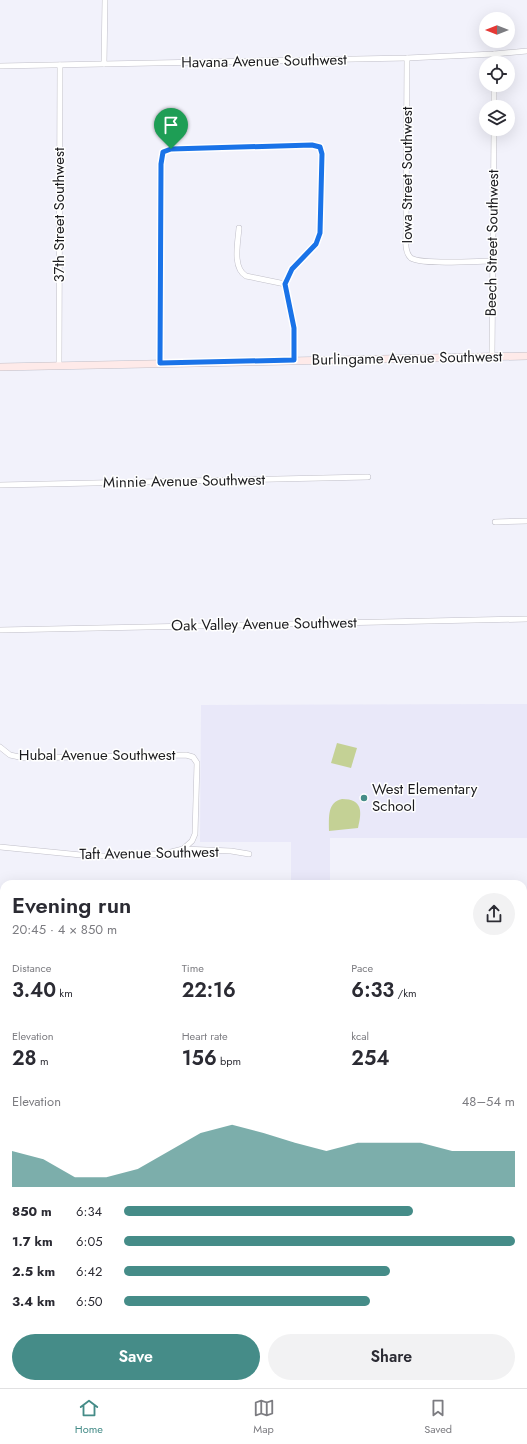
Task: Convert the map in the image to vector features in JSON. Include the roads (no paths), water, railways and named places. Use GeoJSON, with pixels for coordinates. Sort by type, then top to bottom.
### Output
{"type":"FeatureCollection","features":[{"type":"Feature","properties":{"kind":"street"},"geometry":{"type":"LineString","coordinates":[[104,64],[105,0]]}},
{"type":"Feature","properties":{"kind":"street","name":"Havana Avenue Southwest"},"geometry":{"type":"LineString","coordinates":[[0,66],[407,58],[527,51]]}},
{"type":"Feature","properties":{"kind":"street","name":"Iowa Street Southwest"},"geometry":{"type":"LineString","coordinates":[[407,58],[406,231],[408,252],[412,258],[426,262],[492,261]]}},
{"type":"Feature","properties":{"kind":"street","name":"37th Street Southwest"},"geometry":{"type":"LineString","coordinates":[[59,365],[60,65]]}},
{"type":"Feature","properties":{"kind":"street","name":"Beech Street Southwest"},"geometry":{"type":"LineString","coordinates":[[492,356],[494,136]]}},
{"type":"Feature","properties":{"kind":"street"},"geometry":{"type":"LineString","coordinates":[[160,363],[161,164],[163,152],[171,149],[312,145],[320,147],[322,154],[320,233],[316,244],[292,269],[285,284],[294,328],[294,360]]}},
{"type":"Feature","properties":{"kind":"street"},"geometry":{"type":"LineString","coordinates":[[239,228],[238,263],[242,274],[285,284]]}},
{"type":"Feature","properties":{"kind":"street","name":"Burlingame Avenue Southwest"},"geometry":{"type":"LineString","coordinates":[[0,367],[527,356]]}},
{"type":"Feature","properties":{"kind":"street","name":"Minnie Avenue Southwest"},"geometry":{"type":"LineString","coordinates":[[0,485],[368,477]]}},
{"type":"Feature","properties":{"kind":"street"},"geometry":{"type":"LineString","coordinates":[[495,522],[527,521]]}},
{"type":"Feature","properties":{"kind":"street","name":"Oak Valley Avenue Southwest"},"geometry":{"type":"LineString","coordinates":[[0,630],[527,619]]}},
{"type":"Feature","properties":{"kind":"street","name":"Hubal Avenue Southwest"},"geometry":{"type":"LineString","coordinates":[[0,747],[10,755],[24,758],[186,755],[193,757],[197,763],[195,834],[192,841],[183,849]]}},
{"type":"Feature","properties":{"kind":"street","name":"Taft Avenue Southwest"},"geometry":{"type":"LineString","coordinates":[[0,847],[111,856],[163,854],[183,849],[231,851],[249,854]]}},
{"type":"Feature","properties":{"kind":"place","name":"West Elementary School"},"geometry":{"type":"Point","coordinates":[364,798]}}]}
